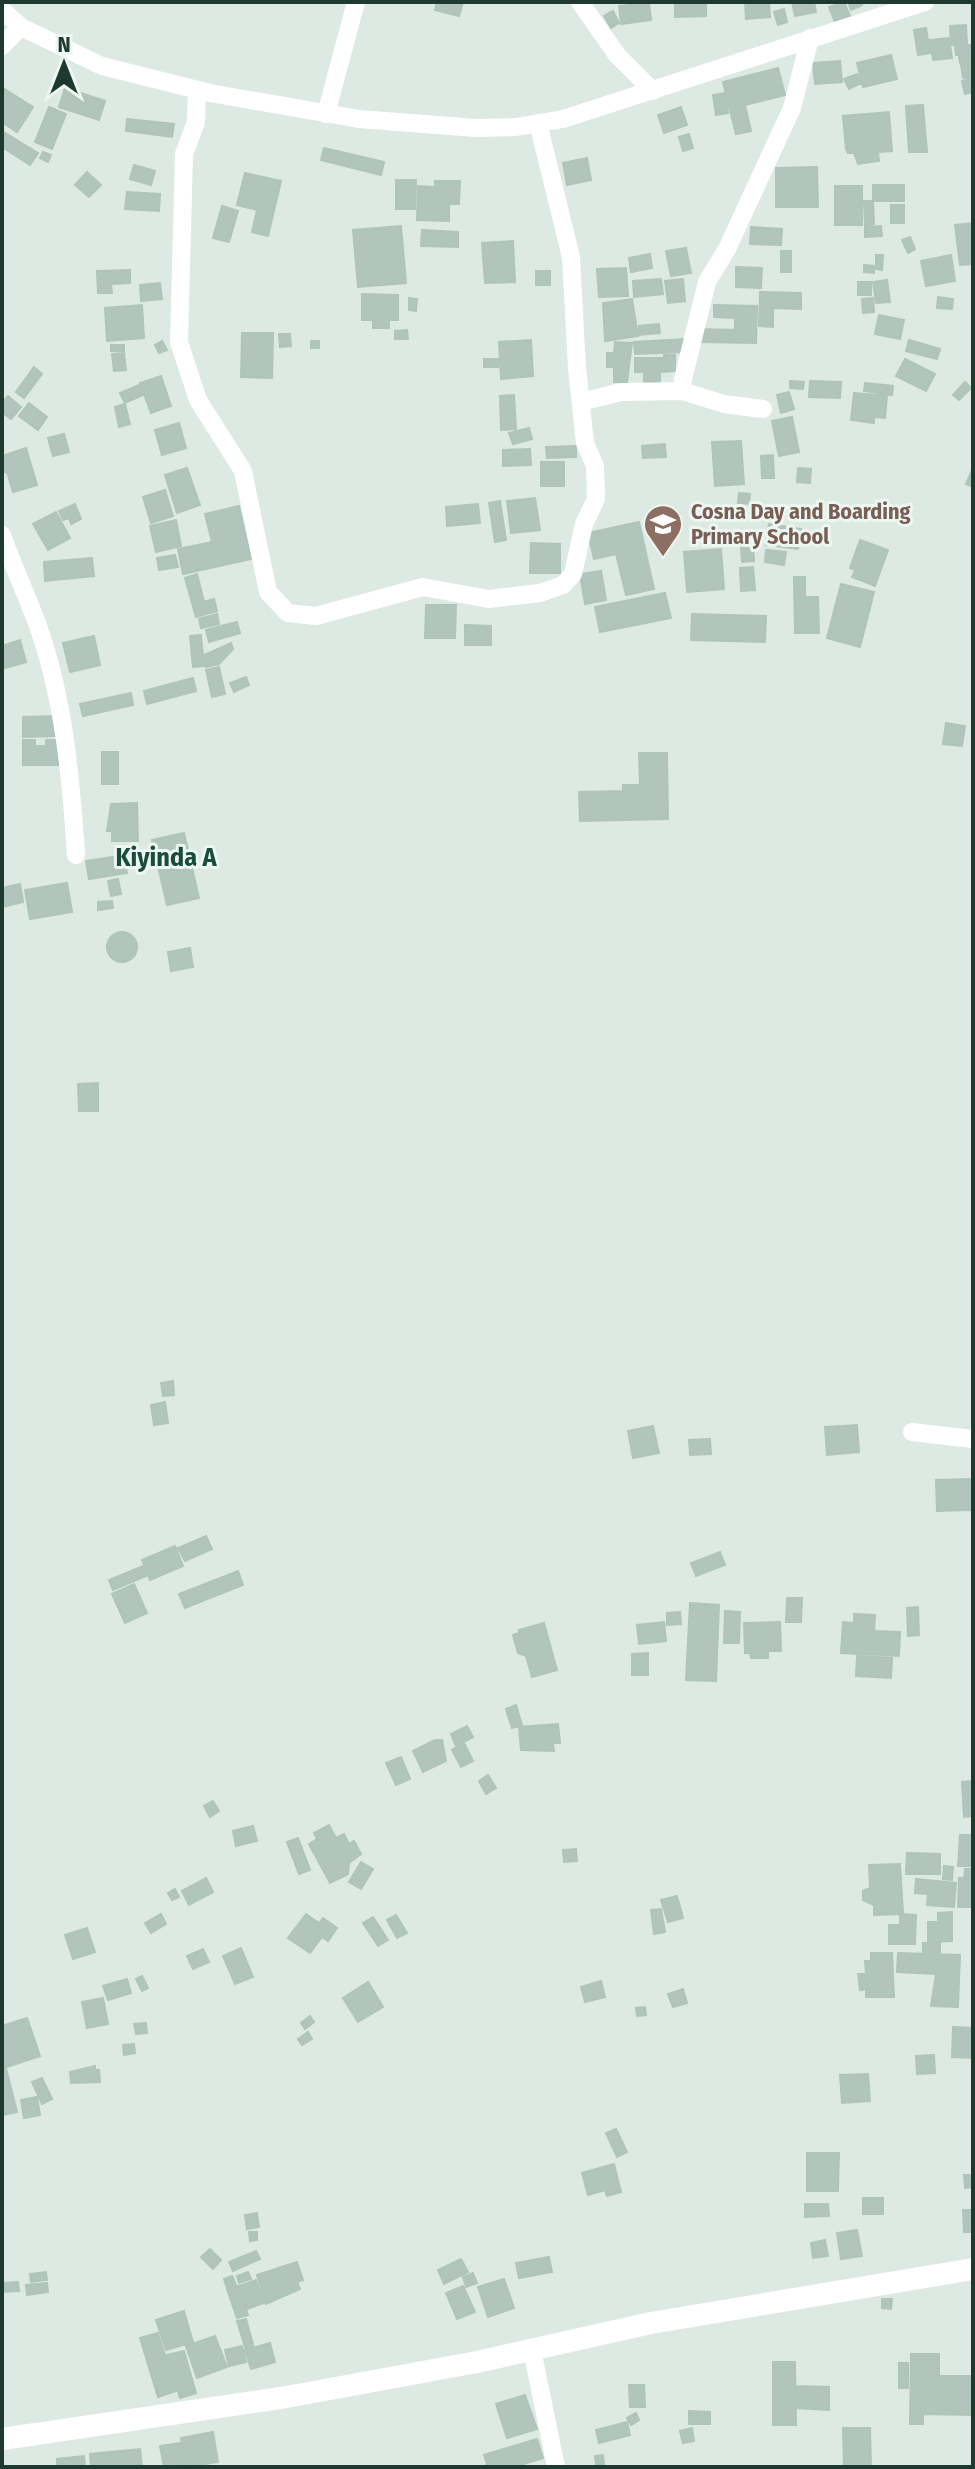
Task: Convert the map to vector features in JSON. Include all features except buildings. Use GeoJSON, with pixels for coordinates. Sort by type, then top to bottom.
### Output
{"type":"FeatureCollection","features":[{"type":"Feature","properties":{"kind":"street"},"geometry":{"type":"LineString","coordinates":[[326,114],[356,2]]}},
{"type":"Feature","properties":{"kind":"street"},"geometry":{"type":"LineString","coordinates":[[580,2],[617,55],[653,91]]}},
{"type":"Feature","properties":{"kind":"street"},"geometry":{"type":"LineString","coordinates":[[2,10],[21,27],[102,66],[197,90],[326,114],[476,128],[538,123],[653,91],[925,2]]}},
{"type":"Feature","properties":{"kind":"street"},"geometry":{"type":"LineString","coordinates":[[2,46],[21,27]]}},
{"type":"Feature","properties":{"kind":"street"},"geometry":{"type":"LineString","coordinates":[[682,391],[707,282],[727,249],[792,108],[810,38]]}},
{"type":"Feature","properties":{"kind":"street"},"geometry":{"type":"LineString","coordinates":[[197,90],[196,122],[184,154],[179,342],[198,400],[243,471],[268,592],[288,613],[316,616],[423,587],[489,599],[540,593],[563,585],[578,560],[584,524],[596,499],[595,466],[585,443],[571,257],[538,123]]}},
{"type":"Feature","properties":{"kind":"street"},"geometry":{"type":"LineString","coordinates":[[581,402],[621,392],[682,391],[724,404],[763,409]]}},
{"type":"Feature","properties":{"kind":"street"},"geometry":{"type":"LineString","coordinates":[[2,535],[39,628],[58,702],[71,777],[76,855]]}},
{"type":"Feature","properties":{"kind":"street"},"geometry":{"type":"LineString","coordinates":[[912,1432],[973,1439]]}},
{"type":"Feature","properties":{"kind":"street"},"geometry":{"type":"LineString","coordinates":[[2,2439],[281,2398],[532,2350],[651,2323],[973,2269]]}},
{"type":"Feature","properties":{"kind":"street"},"geometry":{"type":"LineString","coordinates":[[532,2350],[556,2467]]}},
{"type":"Feature","properties":{"kind":"place","name":"Cosna Day and Boarding Primary School"},"geometry":{"type":"Point","coordinates":[663,558]}},
{"type":"Feature","properties":{"kind":"district","name":"Kiyinda A"},"geometry":{"type":"Point","coordinates":[166,857]}}]}
